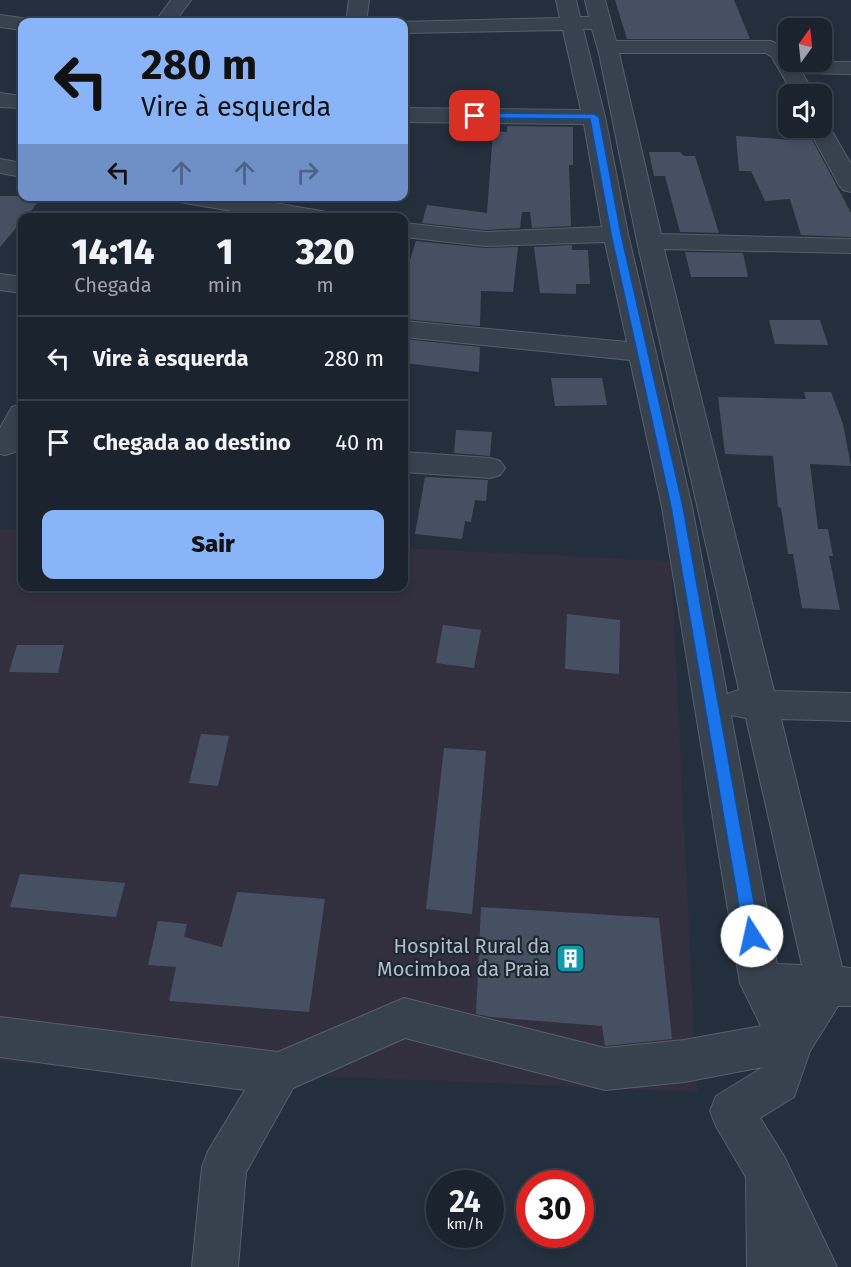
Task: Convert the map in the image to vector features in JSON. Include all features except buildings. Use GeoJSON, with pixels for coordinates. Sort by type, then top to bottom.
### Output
{"type":"FeatureCollection","features":[{"type":"Feature","properties":{"kind":"street"},"geometry":{"type":"LineString","coordinates":[[168,18],[181,0]]}},
{"type":"Feature","properties":{"kind":"street"},"geometry":{"type":"LineString","coordinates":[[357,18],[359,0]]}},
{"type":"Feature","properties":{"kind":"street"},"geometry":{"type":"LineString","coordinates":[[569,12],[594,117],[616,234],[677,507],[760,983],[792,1041]]}},
{"type":"Feature","properties":{"kind":"street"},"geometry":{"type":"LineString","coordinates":[[408,27],[569,12],[601,23],[763,45],[778,52]]}},
{"type":"Feature","properties":{"kind":"street"},"geometry":{"type":"LineString","coordinates":[[0,21],[18,23]]}},
{"type":"Feature","properties":{"kind":"street"},"geometry":{"type":"LineString","coordinates":[[601,23],[649,240],[759,705],[839,987]]}},
{"type":"Feature","properties":{"kind":"street"},"geometry":{"type":"LineString","coordinates":[[832,67],[851,68]]}},
{"type":"Feature","properties":{"kind":"street"},"geometry":{"type":"LineString","coordinates":[[0,100],[18,102]]}},
{"type":"Feature","properties":{"kind":"street"},"geometry":{"type":"LineString","coordinates":[[408,116],[594,117]]}},
{"type":"Feature","properties":{"kind":"street"},"geometry":{"type":"LineString","coordinates":[[832,135],[851,139]]}},
{"type":"Feature","properties":{"kind":"street"},"geometry":{"type":"LineString","coordinates":[[824,138],[851,185]]}},
{"type":"Feature","properties":{"kind":"street"},"geometry":{"type":"LineString","coordinates":[[0,166],[18,169]]}},
{"type":"Feature","properties":{"kind":"street"},"geometry":{"type":"LineString","coordinates":[[216,201],[290,213]]}},
{"type":"Feature","properties":{"kind":"street"},"geometry":{"type":"LineString","coordinates":[[408,230],[485,239],[616,234]]}},
{"type":"Feature","properties":{"kind":"street"},"geometry":{"type":"LineString","coordinates":[[649,240],[851,246]]}},
{"type":"Feature","properties":{"kind":"street"},"geometry":{"type":"LineString","coordinates":[[0,282],[18,284]]}},
{"type":"Feature","properties":{"kind":"street"},"geometry":{"type":"LineString","coordinates":[[408,328],[643,352]]}},
{"type":"Feature","properties":{"kind":"street"},"geometry":{"type":"LineString","coordinates":[[9,445],[18,424]]}},
{"type":"Feature","properties":{"kind":"street"},"geometry":{"type":"LineString","coordinates":[[408,462],[490,468]]}},
{"type":"Feature","properties":{"kind":"street"},"geometry":{"type":"LineString","coordinates":[[711,704],[851,707]]}},
{"type":"Feature","properties":{"kind":"street"},"geometry":{"type":"LineString","coordinates":[[760,983],[839,987]]}},
{"type":"Feature","properties":{"kind":"street"},"geometry":{"type":"LineString","coordinates":[[814,1267],[768,1172],[731,1111],[779,1082],[792,1041],[839,987]]}},
{"type":"Feature","properties":{"kind":"street"},"geometry":{"type":"LineString","coordinates":[[0,1037],[278,1073],[404,1018],[605,1070],[684,1061],[792,1041]]}},
{"type":"Feature","properties":{"kind":"street"},"geometry":{"type":"LineString","coordinates":[[215,1267],[224,1167],[278,1073]]}},
{"type":"Feature","properties":{"kind":"street"},"geometry":{"type":"LineString","coordinates":[[768,1172],[770,1267]]}},
{"type":"Feature","properties":{"kind":"shaded area"},"geometry":{"type":"Polygon","coordinates":[[[0,529],[18,530],[18,591],[408,591],[408,548],[671,561],[697,1092],[0,1062],[0,529]]]}},
{"type":"Feature","properties":{"kind":"place","name":"Hospital Rural da Mocimboa da Praia"},"geometry":{"type":"Point","coordinates":[571,958]}},
{"type":"Feature","properties":{"kind":"route"},"geometry":{"type":"LineString","coordinates":[[475,116],[594,117],[616,234],[677,507],[752,936]]}}]}
